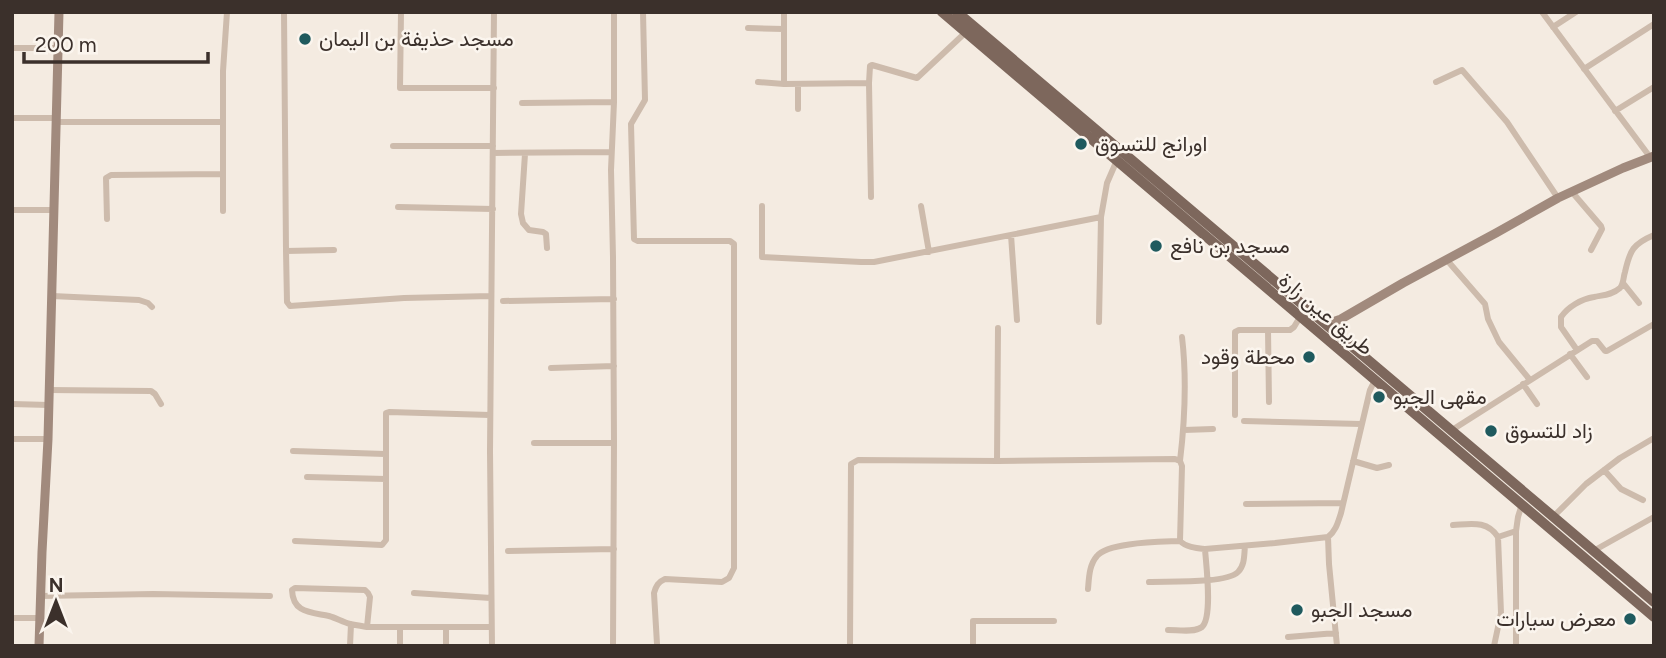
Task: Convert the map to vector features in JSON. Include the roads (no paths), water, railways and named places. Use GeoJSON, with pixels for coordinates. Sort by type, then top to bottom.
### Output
{"type":"FeatureCollection","features":[{"type":"Feature","properties":{"kind":"main road"},"geometry":{"type":"LineString","coordinates":[[39,646],[48,439],[59,12]]}},
{"type":"Feature","properties":{"kind":"main road","name":"طريق عين زارة"},"geometry":{"type":"LineString","coordinates":[[942,12],[1654,617]]}},
{"type":"Feature","properties":{"kind":"main road","name":"طريق عين زارة"},"geometry":{"type":"LineString","coordinates":[[957,12],[1654,601]]}},
{"type":"Feature","properties":{"kind":"main road"},"geometry":{"type":"LineString","coordinates":[[1327,324],[1572,191],[1652,157]]}},
{"type":"Feature","properties":{"kind":"main road"},"geometry":{"type":"LineString","coordinates":[[1340,335],[1345,316]]}},
{"type":"Feature","properties":{"kind":"street"},"geometry":{"type":"LineString","coordinates":[[223,211],[223,71],[227,12]]}},
{"type":"Feature","properties":{"kind":"street"},"geometry":{"type":"LineString","coordinates":[[284,12],[287,302],[290,306],[404,298],[492,296]]}},
{"type":"Feature","properties":{"kind":"street"},"geometry":{"type":"LineString","coordinates":[[401,12],[400,88],[494,88]]}},
{"type":"Feature","properties":{"kind":"street"},"geometry":{"type":"LineString","coordinates":[[492,646],[490,415],[494,12]]}},
{"type":"Feature","properties":{"kind":"street"},"geometry":{"type":"LineString","coordinates":[[613,646],[614,299],[611,152],[614,12]]}},
{"type":"Feature","properties":{"kind":"street"},"geometry":{"type":"LineString","coordinates":[[643,12],[645,100],[631,124],[634,239],[730,241],[734,244],[734,568],[729,578],[722,582],[665,579],[660,582],[654,593],[657,644]]}},
{"type":"Feature","properties":{"kind":"street"},"geometry":{"type":"LineString","coordinates":[[784,12],[784,84]]}},
{"type":"Feature","properties":{"kind":"street"},"geometry":{"type":"LineString","coordinates":[[1542,12],[1652,157]]}},
{"type":"Feature","properties":{"kind":"street"},"geometry":{"type":"LineString","coordinates":[[1553,27],[1576,12]]}},
{"type":"Feature","properties":{"kind":"street"},"geometry":{"type":"LineString","coordinates":[[1584,69],[1654,24]]}},
{"type":"Feature","properties":{"kind":"street"},"geometry":{"type":"LineString","coordinates":[[748,28],[784,29]]}},
{"type":"Feature","properties":{"kind":"street"},"geometry":{"type":"LineString","coordinates":[[871,197],[870,66],[917,78],[965,33]]}},
{"type":"Feature","properties":{"kind":"street"},"geometry":{"type":"LineString","coordinates":[[12,48],[58,48]]}},
{"type":"Feature","properties":{"kind":"street"},"geometry":{"type":"LineString","coordinates":[[1436,82],[1462,70],[1507,122],[1559,198]]}},
{"type":"Feature","properties":{"kind":"street"},"geometry":{"type":"LineString","coordinates":[[758,82],[869,83]]}},
{"type":"Feature","properties":{"kind":"street"},"geometry":{"type":"LineString","coordinates":[[798,84],[798,110]]}},
{"type":"Feature","properties":{"kind":"street"},"geometry":{"type":"LineString","coordinates":[[1615,111],[1654,87]]}},
{"type":"Feature","properties":{"kind":"street"},"geometry":{"type":"LineString","coordinates":[[522,103],[614,102]]}},
{"type":"Feature","properties":{"kind":"street"},"geometry":{"type":"LineString","coordinates":[[12,118],[223,121]]}},
{"type":"Feature","properties":{"kind":"street"},"geometry":{"type":"LineString","coordinates":[[393,146],[493,149],[525,154],[611,152]]}},
{"type":"Feature","properties":{"kind":"street"},"geometry":{"type":"LineString","coordinates":[[525,154],[521,214],[523,223],[529,230],[546,234],[547,248]]}},
{"type":"Feature","properties":{"kind":"street"},"geometry":{"type":"LineString","coordinates":[[1098,322],[1101,217],[1107,183],[1117,160]]}},
{"type":"Feature","properties":{"kind":"street"},"geometry":{"type":"LineString","coordinates":[[107,219],[106,178],[111,175],[223,174]]}},
{"type":"Feature","properties":{"kind":"street"},"geometry":{"type":"LineString","coordinates":[[1572,191],[1602,229],[1591,250]]}},
{"type":"Feature","properties":{"kind":"street"},"geometry":{"type":"LineString","coordinates":[[762,205],[761,255],[764,257],[874,262],[1101,217]]}},
{"type":"Feature","properties":{"kind":"street"},"geometry":{"type":"LineString","coordinates":[[921,205],[929,252]]}},
{"type":"Feature","properties":{"kind":"street"},"geometry":{"type":"LineString","coordinates":[[398,207],[493,209]]}},
{"type":"Feature","properties":{"kind":"street"},"geometry":{"type":"LineString","coordinates":[[12,210],[54,210]]}},
{"type":"Feature","properties":{"kind":"street"},"geometry":{"type":"LineString","coordinates":[[1011,235],[1017,320]]}},
{"type":"Feature","properties":{"kind":"street"},"geometry":{"type":"LineString","coordinates":[[1577,349],[1561,327],[1561,317],[1573,306],[1589,298],[1609,295],[1619,289],[1636,244],[1654,235]]}},
{"type":"Feature","properties":{"kind":"street"},"geometry":{"type":"LineString","coordinates":[[286,251],[334,250]]}},
{"type":"Feature","properties":{"kind":"street"},"geometry":{"type":"LineString","coordinates":[[1446,259],[1485,304],[1488,319],[1499,342],[1530,380]]}},
{"type":"Feature","properties":{"kind":"street"},"geometry":{"type":"LineString","coordinates":[[1623,283],[1639,303]]}},
{"type":"Feature","properties":{"kind":"street"},"geometry":{"type":"LineString","coordinates":[[52,296],[139,300],[152,307]]}},
{"type":"Feature","properties":{"kind":"street"},"geometry":{"type":"LineString","coordinates":[[503,301],[614,299]]}},
{"type":"Feature","properties":{"kind":"street"},"geometry":{"type":"LineString","coordinates":[[1235,415],[1235,332],[1290,330],[1300,317]]}},
{"type":"Feature","properties":{"kind":"street"},"geometry":{"type":"LineString","coordinates":[[1452,430],[1594,340],[1605,351],[1610,351],[1654,324]]}},
{"type":"Feature","properties":{"kind":"street"},"geometry":{"type":"LineString","coordinates":[[997,461],[998,328]]}},
{"type":"Feature","properties":{"kind":"street"},"geometry":{"type":"LineString","coordinates":[[1268,330],[1269,402]]}},
{"type":"Feature","properties":{"kind":"street"},"geometry":{"type":"LineString","coordinates":[[1180,541],[1180,461],[1186,386],[1182,337]]}},
{"type":"Feature","properties":{"kind":"street"},"geometry":{"type":"LineString","coordinates":[[1570,354],[1587,377]]}},
{"type":"Feature","properties":{"kind":"street"},"geometry":{"type":"LineString","coordinates":[[551,368],[614,366]]}},
{"type":"Feature","properties":{"kind":"street"},"geometry":{"type":"LineString","coordinates":[[1088,589],[1091,566],[1096,557],[1105,550],[1139,543],[1180,541],[1194,548],[1205,549],[1328,537],[1334,532],[1343,503],[1361,424],[1375,380]]}},
{"type":"Feature","properties":{"kind":"street"},"geometry":{"type":"LineString","coordinates":[[1523,384],[1537,404]]}},
{"type":"Feature","properties":{"kind":"street"},"geometry":{"type":"LineString","coordinates":[[49,390],[151,391],[161,404]]}},
{"type":"Feature","properties":{"kind":"street"},"geometry":{"type":"LineString","coordinates":[[12,404],[49,405]]}},
{"type":"Feature","properties":{"kind":"street"},"geometry":{"type":"LineString","coordinates":[[295,541],[384,544],[386,413],[490,415]]}},
{"type":"Feature","properties":{"kind":"street"},"geometry":{"type":"LineString","coordinates":[[1244,421],[1361,424]]}},
{"type":"Feature","properties":{"kind":"street"},"geometry":{"type":"LineString","coordinates":[[1184,430],[1213,429]]}},
{"type":"Feature","properties":{"kind":"street"},"geometry":{"type":"LineString","coordinates":[[1554,516],[1586,484],[1620,458],[1654,438]]}},
{"type":"Feature","properties":{"kind":"street"},"geometry":{"type":"LineString","coordinates":[[12,439],[48,439]]}},
{"type":"Feature","properties":{"kind":"street"},"geometry":{"type":"LineString","coordinates":[[534,443],[614,443]]}},
{"type":"Feature","properties":{"kind":"street"},"geometry":{"type":"LineString","coordinates":[[293,451],[385,454]]}},
{"type":"Feature","properties":{"kind":"street"},"geometry":{"type":"LineString","coordinates":[[850,646],[851,464],[854,461],[1180,461]]}},
{"type":"Feature","properties":{"kind":"street"},"geometry":{"type":"LineString","coordinates":[[1353,461],[1377,468],[1390,465]]}},
{"type":"Feature","properties":{"kind":"street"},"geometry":{"type":"LineString","coordinates":[[1604,470],[1621,489],[1643,500]]}},
{"type":"Feature","properties":{"kind":"street"},"geometry":{"type":"LineString","coordinates":[[307,477],[386,479]]}},
{"type":"Feature","properties":{"kind":"street"},"geometry":{"type":"LineString","coordinates":[[1246,504],[1343,503]]}},
{"type":"Feature","properties":{"kind":"street"},"geometry":{"type":"LineString","coordinates":[[1516,646],[1516,531],[1522,504]]}},
{"type":"Feature","properties":{"kind":"street"},"geometry":{"type":"LineString","coordinates":[[1595,550],[1654,517]]}},
{"type":"Feature","properties":{"kind":"street"},"geometry":{"type":"LineString","coordinates":[[1453,525],[1481,524],[1491,528],[1498,537],[1501,613],[1494,646]]}},
{"type":"Feature","properties":{"kind":"street"},"geometry":{"type":"LineString","coordinates":[[1498,537],[1516,531]]}},
{"type":"Feature","properties":{"kind":"street"},"geometry":{"type":"LineString","coordinates":[[1328,537],[1337,646]]}},
{"type":"Feature","properties":{"kind":"street"},"geometry":{"type":"LineString","coordinates":[[1149,582],[1231,578],[1243,564],[1245,546]]}},
{"type":"Feature","properties":{"kind":"street"},"geometry":{"type":"LineString","coordinates":[[508,551],[614,549]]}},
{"type":"Feature","properties":{"kind":"street"},"geometry":{"type":"LineString","coordinates":[[1168,630],[1192,630],[1203,626],[1207,620],[1205,549]]}},
{"type":"Feature","properties":{"kind":"street"},"geometry":{"type":"LineString","coordinates":[[367,627],[370,597],[365,590],[293,588],[292,598],[300,609],[351,624],[367,627],[491,627]]}},
{"type":"Feature","properties":{"kind":"street"},"geometry":{"type":"LineString","coordinates":[[414,593],[492,598]]}},
{"type":"Feature","properties":{"kind":"street"},"geometry":{"type":"LineString","coordinates":[[40,596],[270,596]]}},
{"type":"Feature","properties":{"kind":"street"},"geometry":{"type":"LineString","coordinates":[[12,618],[39,618]]}},
{"type":"Feature","properties":{"kind":"street"},"geometry":{"type":"LineString","coordinates":[[973,646],[973,621],[1054,621]]}},
{"type":"Feature","properties":{"kind":"street"},"geometry":{"type":"LineString","coordinates":[[351,624],[351,646]]}},
{"type":"Feature","properties":{"kind":"street"},"geometry":{"type":"LineString","coordinates":[[400,627],[400,646]]}},
{"type":"Feature","properties":{"kind":"street"},"geometry":{"type":"LineString","coordinates":[[446,627],[446,646]]}},
{"type":"Feature","properties":{"kind":"street"},"geometry":{"type":"LineString","coordinates":[[1287,638],[1336,633]]}},
{"type":"Feature","properties":{"kind":"place","name":"مسجد حذيفة بن اليمان"},"geometry":{"type":"Point","coordinates":[305,39]}},
{"type":"Feature","properties":{"kind":"place","name":"اورانج للتسوق"},"geometry":{"type":"Point","coordinates":[1081,144]}},
{"type":"Feature","properties":{"kind":"place","name":"مسجد بن نافع"},"geometry":{"type":"Point","coordinates":[1156,246]}},
{"type":"Feature","properties":{"kind":"place","name":"محطة وقود"},"geometry":{"type":"Point","coordinates":[1309,357]}},
{"type":"Feature","properties":{"kind":"place","name":"مقهى الجبو"},"geometry":{"type":"Point","coordinates":[1379,397]}},
{"type":"Feature","properties":{"kind":"place","name":"زاد للتسوق"},"geometry":{"type":"Point","coordinates":[1491,431]}},
{"type":"Feature","properties":{"kind":"place","name":"مسجد الجبو"},"geometry":{"type":"Point","coordinates":[1297,610]}},
{"type":"Feature","properties":{"kind":"place","name":"معرض سيارات"},"geometry":{"type":"Point","coordinates":[1630,619]}}]}
